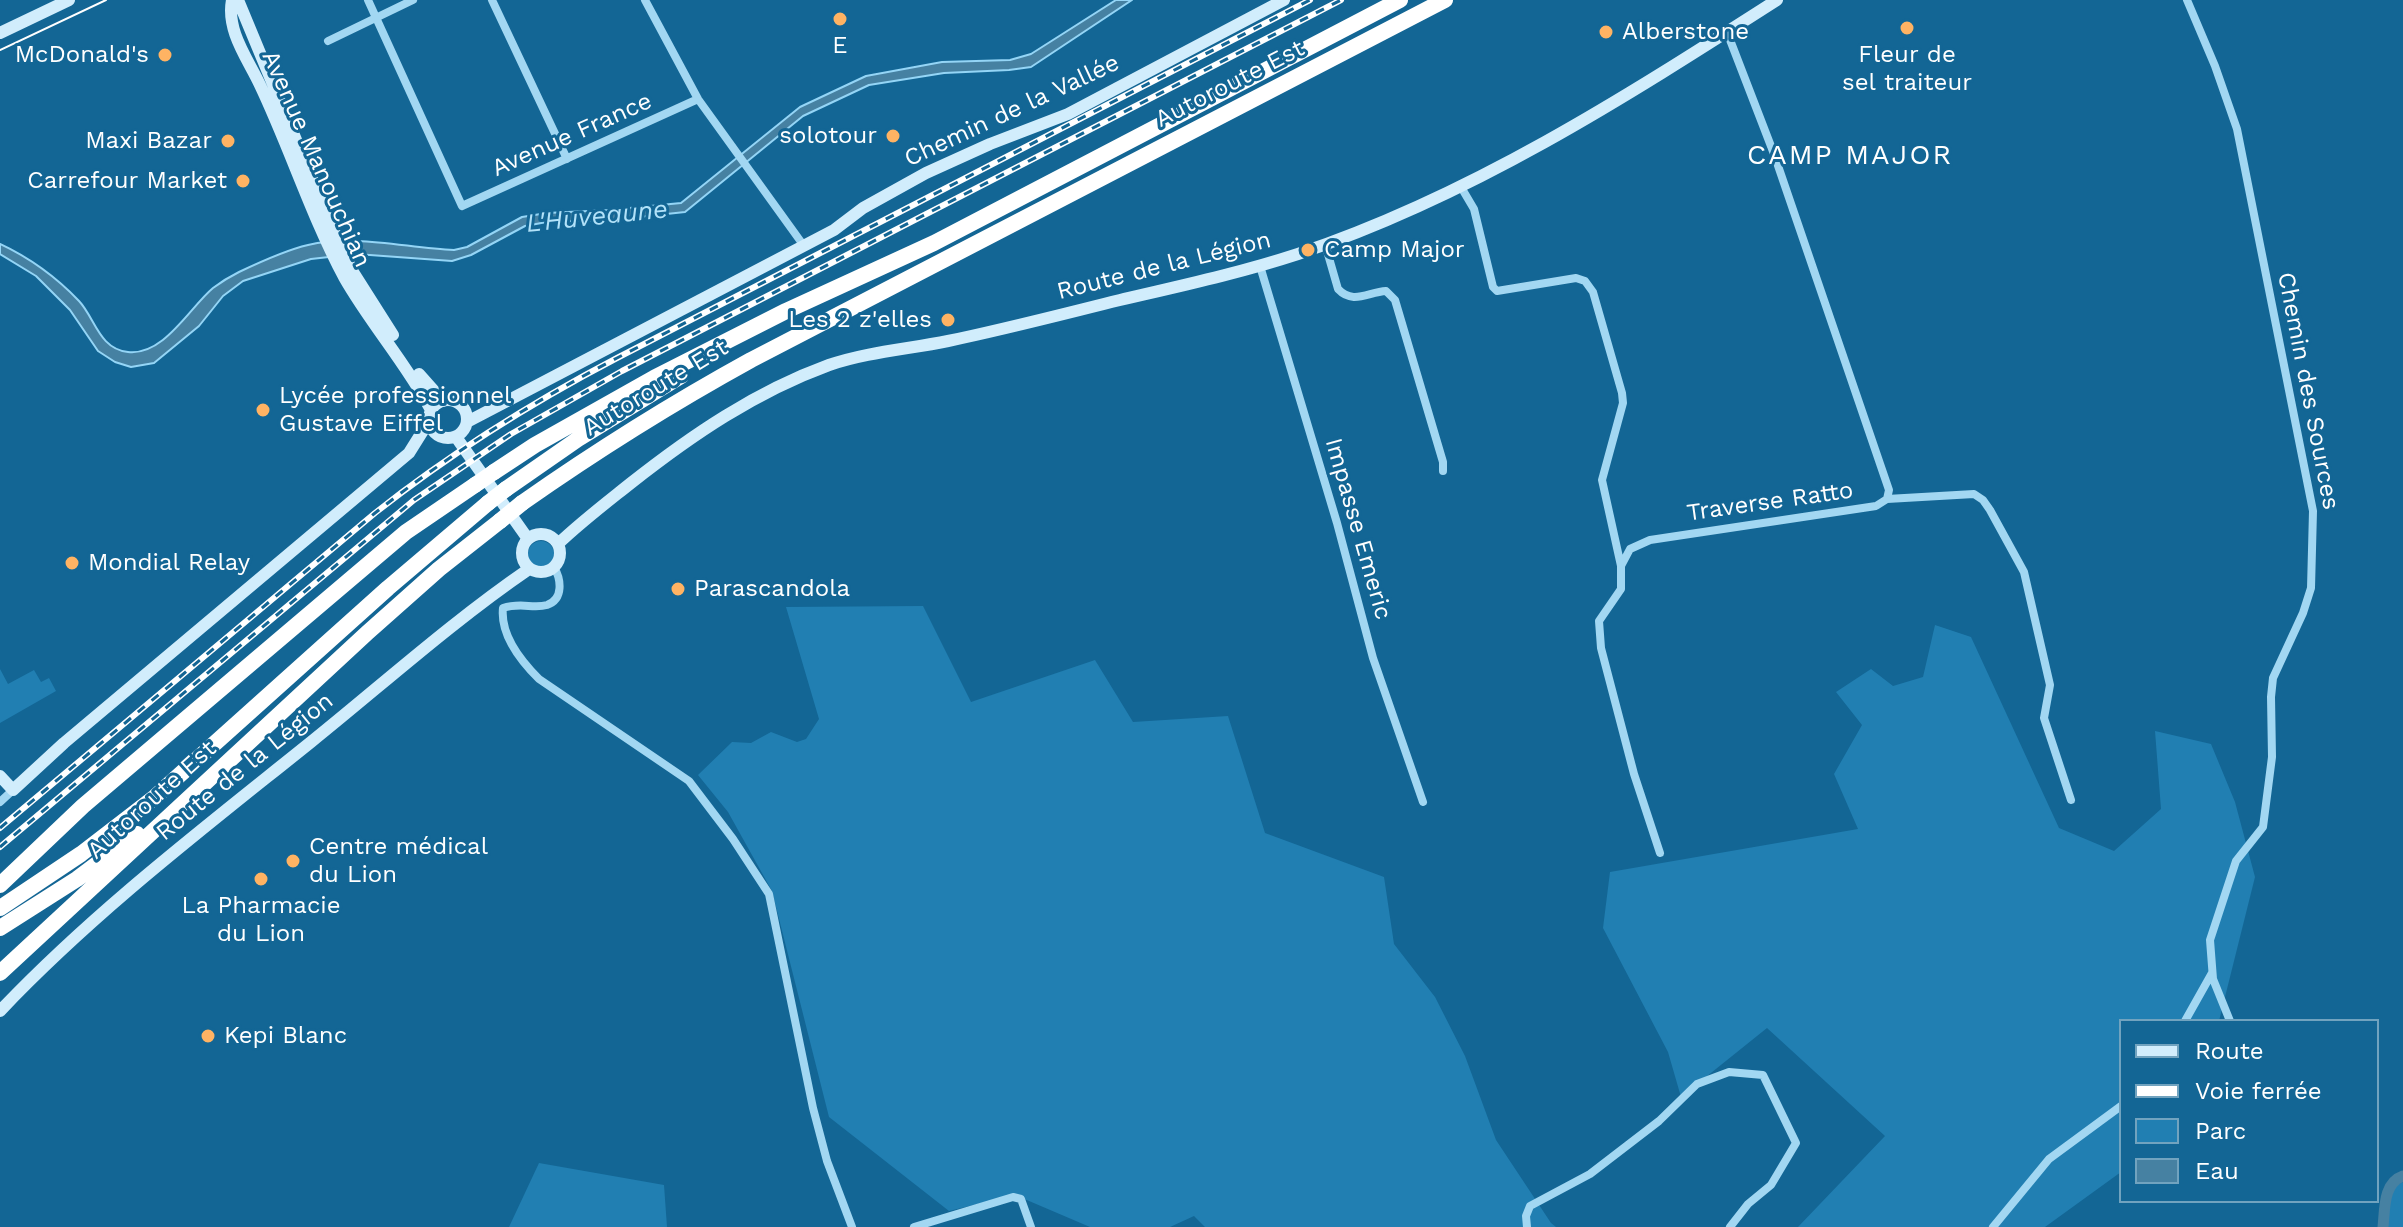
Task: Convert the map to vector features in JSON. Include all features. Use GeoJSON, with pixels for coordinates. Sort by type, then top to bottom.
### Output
{"type":"FeatureCollection","features":[{"type":"Feature","properties":{"kind":"highway","name":"Autoroute Est"},"geometry":{"type":"LineString","coordinates":[[0,885],[83,806],[406,532],[494,472],[559,431],[654,378],[786,311],[934,243],[1400,0]]}},
{"type":"Feature","properties":{"kind":"highway","name":"Autoroute Est"},"geometry":{"type":"LineString","coordinates":[[0,973],[439,569],[522,503],[605,446],[739,367],[1445,0]]}},
{"type":"Feature","properties":{"kind":"highway"},"geometry":{"type":"LineString","coordinates":[[2,906],[81,854],[155,797],[388,588],[506,489],[588,432],[691,370],[934,243]]}},
{"type":"Feature","properties":{"kind":"highway"},"geometry":{"type":"LineString","coordinates":[[0,928],[77,879],[133,838],[367,633]]}},
{"type":"Feature","properties":{"kind":"main road"},"geometry":{"type":"LineString","coordinates":[[0,33],[69,0]]}},
{"type":"Feature","properties":{"kind":"main road","name":"Avenue Manouchian"},"geometry":{"type":"LineString","coordinates":[[232,0],[230,11],[235,35],[348,274],[411,368],[443,401]]}},
{"type":"Feature","properties":{"kind":"main road","name":"Avenue Manouchian"},"geometry":{"type":"LineString","coordinates":[[238,0],[327,230]]}},
{"type":"Feature","properties":{"kind":"main road","name":"Chemin de la Vallée"},"geometry":{"type":"LineString","coordinates":[[466,416],[498,405],[804,246],[926,173],[1068,114],[1284,0]]}},
{"type":"Feature","properties":{"kind":"main road","name":"Route de la Légion"},"geometry":{"type":"LineString","coordinates":[[558,544],[708,426],[741,406],[832,364],[1010,327],[1260,266],[1325,244],[1461,187],[1547,143],[1777,0]]}},
{"type":"Feature","properties":{"kind":"main road","name":"Avenue Manouchian"},"geometry":{"type":"LineString","coordinates":[[411,368],[430,416]]}},
{"type":"Feature","properties":{"kind":"main road"},"geometry":{"type":"LineString","coordinates":[[0,776],[13,790],[64,743],[409,453],[465,428],[466,416],[455,401],[443,401],[430,416],[409,453]]}},
{"type":"Feature","properties":{"kind":"main road"},"geometry":{"type":"LineString","coordinates":[[430,416],[437,435],[450,437],[528,539]]}},
{"type":"Feature","properties":{"kind":"main road"},"geometry":{"type":"LineString","coordinates":[[543,534],[558,544],[560,556],[554,567],[545,572],[529,569],[522,555],[528,539],[543,534]]}},
{"type":"Feature","properties":{"kind":"main road","name":"Route de la Légion"},"geometry":{"type":"LineString","coordinates":[[0,1011],[64,946],[186,842],[529,569]]}},
{"type":"Feature","properties":{"kind":"street"},"geometry":{"type":"LineString","coordinates":[[368,0],[376,18]]}},
{"type":"Feature","properties":{"kind":"street"},"geometry":{"type":"LineString","coordinates":[[328,41],[413,0]]}},
{"type":"Feature","properties":{"kind":"street"},"geometry":{"type":"LineString","coordinates":[[492,0],[567,159]]}},
{"type":"Feature","properties":{"kind":"street"},"geometry":{"type":"LineString","coordinates":[[645,0],[698,99],[804,246]]}},
{"type":"Feature","properties":{"kind":"street","name":"Chemin des Sources"},"geometry":{"type":"LineString","coordinates":[[2187,0],[2237,129],[2313,511],[2311,588],[2273,678],[2272,757],[2263,827],[2236,861],[2210,940],[2213,972],[2229,1019]]}},
{"type":"Feature","properties":{"kind":"street","name":"Avenue France"},"geometry":{"type":"LineString","coordinates":[[376,18],[462,206],[698,99]]}},
{"type":"Feature","properties":{"kind":"street","name":"Traverse Ratto"},"geometry":{"type":"LineString","coordinates":[[1621,566],[1630,549],[1650,540],[1876,506],[1887,499],[1889,490],[1774,154],[1727,32]]}},
{"type":"Feature","properties":{"kind":"street"},"geometry":{"type":"LineString","coordinates":[[1461,187],[1474,209],[1493,287],[1497,291],[1576,278],[1585,281],[1593,292],[1623,403],[1602,480],[1621,566],[1621,589],[1599,621],[1601,648],[1634,774],[1660,853]]}},
{"type":"Feature","properties":{"kind":"street"},"geometry":{"type":"LineString","coordinates":[[1325,244],[1342,294],[1353,298],[1386,291],[1395,300],[1443,462],[1443,471]]}},
{"type":"Feature","properties":{"kind":"street","name":"Impasse Emeric"},"geometry":{"type":"LineString","coordinates":[[1260,266],[1337,523],[1373,658],[1423,802]]}},
{"type":"Feature","properties":{"kind":"street"},"geometry":{"type":"LineString","coordinates":[[1887,499],[1974,494],[1990,510],[2024,572],[2050,685],[2044,718],[2071,800]]}},
{"type":"Feature","properties":{"kind":"street"},"geometry":{"type":"LineString","coordinates":[[554,567],[561,589],[555,601],[545,606],[516,603],[503,608],[501,621],[510,641],[539,679],[689,781],[769,894],[813,1108],[827,1161],[852,1227]]}},
{"type":"Feature","properties":{"kind":"street"},"geometry":{"type":"LineString","coordinates":[[0,802],[13,790]]}},
{"type":"Feature","properties":{"kind":"street"},"geometry":{"type":"LineString","coordinates":[[2186,1019],[2213,972]]}},
{"type":"Feature","properties":{"kind":"street"},"geometry":{"type":"LineString","coordinates":[[1527,1227],[1526,1216],[1530,1206],[1590,1174],[1659,1121],[1697,1084],[1729,1072],[1763,1075],[1796,1143],[1771,1185],[1748,1204],[1730,1227]]}},
{"type":"Feature","properties":{"kind":"street"},"geometry":{"type":"LineString","coordinates":[[1993,1227],[2049,1159],[2119,1107]]}},
{"type":"Feature","properties":{"kind":"street"},"geometry":{"type":"LineString","coordinates":[[914,1227],[1013,1197],[1021,1199],[1031,1227]]}},
{"type":"Feature","properties":{"kind":"green space"},"geometry":{"type":"Polygon","coordinates":[[[541,541],[550,545],[554,554],[550,563],[541,567],[532,563],[528,554],[532,545],[541,541]]]}},
{"type":"Feature","properties":{"kind":"green space"},"geometry":{"type":"Polygon","coordinates":[[[923,606],[971,702],[1095,660],[1133,722],[1228,716],[1265,833],[1384,877],[1394,944],[1435,997],[1465,1056],[1496,1140],[1556,1227],[1205,1227],[1194,1216],[1170,1227],[1090,1227],[1015,1195],[949,1211],[829,1117],[772,891],[728,812],[698,775],[732,742],[751,743],[771,732],[797,742],[806,739],[819,719],[786,607],[923,606]]]}},
{"type":"Feature","properties":{"kind":"green space"},"geometry":{"type":"Polygon","coordinates":[[[1935,625],[1971,637],[2059,828],[2114,851],[2161,809],[2155,731],[2211,744],[2235,802],[2255,877],[2220,1019],[2119,1019],[2119,1173],[2045,1227],[1798,1227],[1885,1136],[1767,1028],[1681,1097],[1668,1052],[1603,928],[1610,872],[1858,829],[1834,774],[1862,725],[1836,692],[1871,669],[1893,686],[1923,677],[1935,625]]]}},
{"type":"Feature","properties":{"kind":"green space"},"geometry":{"type":"Polygon","coordinates":[[[0,669],[8,684],[34,670],[41,682],[49,678],[56,691],[0,723],[0,669]]]}},
{"type":"Feature","properties":{"kind":"green space"},"geometry":{"type":"Polygon","coordinates":[[[539,1163],[664,1185],[667,1227],[509,1227],[539,1163]]]}},
{"type":"Feature","properties":{"kind":"green space"},"geometry":{"type":"Polygon","coordinates":[[[2403,1182],[2403,1227],[2385,1227],[2392,1188],[2403,1182]]]}},
{"type":"Feature","properties":{"kind":"water","name":"L'Huveaune"},"geometry":{"type":"Polygon","coordinates":[[[1116,0],[1132,0],[1031,67],[944,73],[869,85],[803,116],[685,212],[525,226],[471,255],[452,261],[356,254],[311,259],[243,281],[223,296],[199,326],[154,363],[131,367],[115,362],[98,351],[70,310],[36,276],[0,254],[0,244],[52,276],[85,308],[110,345],[128,352],[141,351],[165,339],[216,286],[282,253],[308,245],[344,241],[454,250],[467,247],[522,217],[681,203],[800,107],[866,76],[942,62],[1010,60],[1031,54],[1116,0]]]}},
{"type":"Feature","properties":{"kind":"waterway"},"geometry":{"type":"LineString","coordinates":[[2383,1227],[2388,1190],[2396,1179],[2403,1176]]}},
{"type":"Feature","properties":{"kind":"tram line"},"geometry":{"type":"LineString","coordinates":[[0,50],[106,0]]}},
{"type":"Feature","properties":{"kind":"railway"},"geometry":{"type":"LineString","coordinates":[[0,828],[375,513],[492,430],[617,358],[1310,0]]}},
{"type":"Feature","properties":{"kind":"railway"},"geometry":{"type":"LineString","coordinates":[[0,847],[414,500],[511,434],[622,371],[1341,0]]}},
{"type":"Feature","properties":{"kind":"place","name":"E"},"geometry":{"type":"Point","coordinates":[840,19]}},
{"type":"Feature","properties":{"kind":"place","name":"Fleur de sel traiteur"},"geometry":{"type":"Point","coordinates":[1907,28]}},
{"type":"Feature","properties":{"kind":"place","name":"Alberstone"},"geometry":{"type":"Point","coordinates":[1606,32]}},
{"type":"Feature","properties":{"kind":"place","name":"McDonald's"},"geometry":{"type":"Point","coordinates":[165,55]}},
{"type":"Feature","properties":{"kind":"place","name":"solotour"},"geometry":{"type":"Point","coordinates":[893,136]}},
{"type":"Feature","properties":{"kind":"place","name":"Maxi Bazar"},"geometry":{"type":"Point","coordinates":[228,141]}},
{"type":"Feature","properties":{"kind":"place","name":"Carrefour Market"},"geometry":{"type":"Point","coordinates":[243,181]}},
{"type":"Feature","properties":{"kind":"place","name":"Camp Major"},"geometry":{"type":"Point","coordinates":[1308,250]}},
{"type":"Feature","properties":{"kind":"place","name":"Les 2 z'elles"},"geometry":{"type":"Point","coordinates":[948,320]}},
{"type":"Feature","properties":{"kind":"place","name":"Lycée professionnel Gustave Eiffel"},"geometry":{"type":"Point","coordinates":[263,410]}},
{"type":"Feature","properties":{"kind":"place","name":"Mondial Relay"},"geometry":{"type":"Point","coordinates":[72,563]}},
{"type":"Feature","properties":{"kind":"place","name":"Parascandola"},"geometry":{"type":"Point","coordinates":[678,589]}},
{"type":"Feature","properties":{"kind":"place","name":"Centre médical du Lion"},"geometry":{"type":"Point","coordinates":[293,861]}},
{"type":"Feature","properties":{"kind":"place","name":"La Pharmacie du Lion"},"geometry":{"type":"Point","coordinates":[261,879]}},
{"type":"Feature","properties":{"kind":"place","name":"Kepi Blanc"},"geometry":{"type":"Point","coordinates":[208,1036]}},
{"type":"Feature","properties":{"kind":"district","name":"CAMP MAJOR"},"geometry":{"type":"Point","coordinates":[1850,156]}}]}
